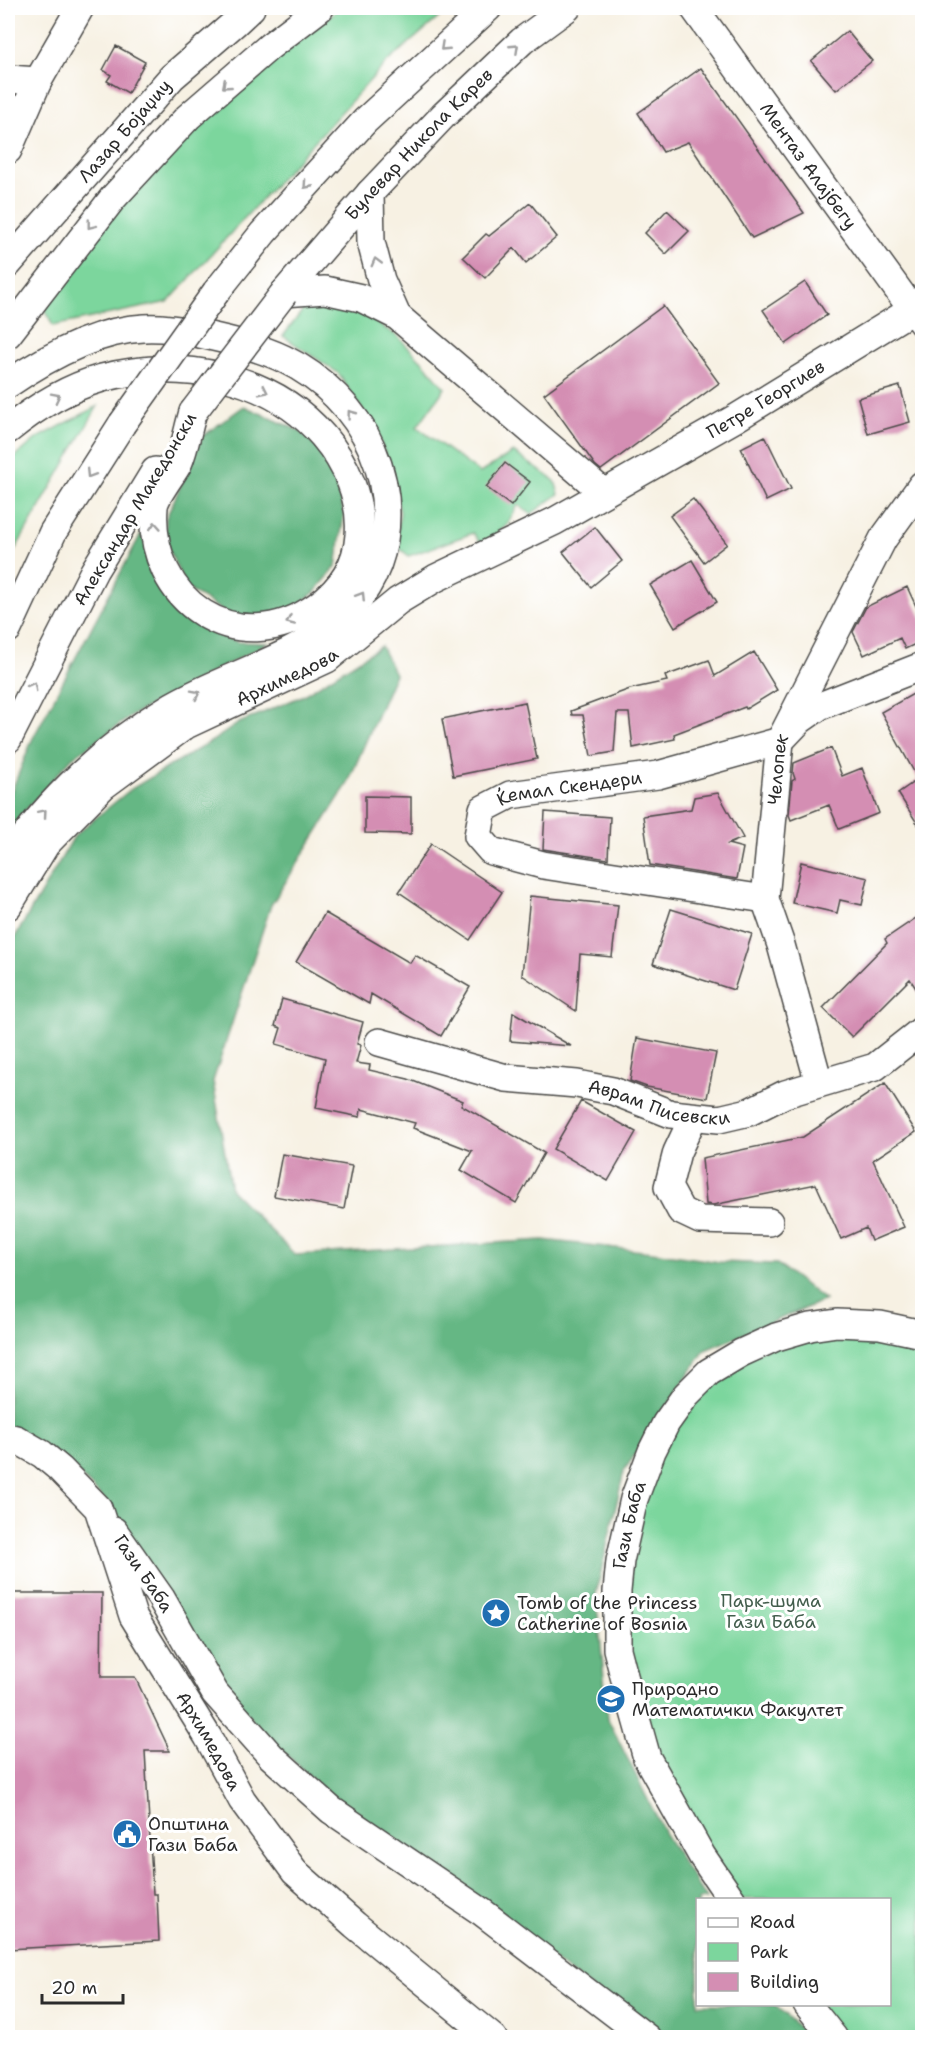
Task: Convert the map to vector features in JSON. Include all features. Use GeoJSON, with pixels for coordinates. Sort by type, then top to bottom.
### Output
{"type":"FeatureCollection","features":[{"type":"Feature","properties":{"kind":"street"},"geometry":{"type":"LineString","coordinates":[[8,150],[39,81],[80,8]]}},
{"type":"Feature","properties":{"kind":"street"},"geometry":{"type":"LineString","coordinates":[[8,334],[121,189],[188,117],[320,8]]}},
{"type":"Feature","properties":{"kind":"street"},"geometry":{"type":"LineString","coordinates":[[8,629],[54,532],[122,424],[216,292],[263,233],[365,122],[488,8]]}},
{"type":"Feature","properties":{"kind":"street","name":"Булевар Никола Карев"},"geometry":{"type":"LineString","coordinates":[[284,293],[370,193],[451,108],[522,41],[567,8]]}},
{"type":"Feature","properties":{"kind":"street","name":"Ментаз Алајбегу"},"geometry":{"type":"LineString","coordinates":[[694,8],[919,311]]}},
{"type":"Feature","properties":{"kind":"street"},"geometry":{"type":"LineString","coordinates":[[237,12],[258,57]]}},
{"type":"Feature","properties":{"kind":"street","name":"Лазар Бојаџиу"},"geometry":{"type":"LineString","coordinates":[[9,259],[172,77],[237,12]]}},
{"type":"Feature","properties":{"kind":"street"},"geometry":{"type":"LineString","coordinates":[[8,79],[39,81]]}},
{"type":"Feature","properties":{"kind":"street"},"geometry":{"type":"LineString","coordinates":[[370,193],[371,242],[381,280],[397,316]]}},
{"type":"Feature","properties":{"kind":"street"},"geometry":{"type":"LineString","coordinates":[[9,259],[38,293]]}},
{"type":"Feature","properties":{"kind":"street"},"geometry":{"type":"LineString","coordinates":[[284,293],[325,290],[361,298],[397,316],[603,492]]}},
{"type":"Feature","properties":{"kind":"street","name":"Александар Македонски"},"geometry":{"type":"LineString","coordinates":[[8,739],[94,571],[193,412],[284,293]]}},
{"type":"Feature","properties":{"kind":"street","name":"Петре Георгиев"},"geometry":{"type":"LineString","coordinates":[[603,492],[736,418],[919,311]]}},
{"type":"Feature","properties":{"kind":"street"},"geometry":{"type":"LineString","coordinates":[[8,384],[34,366],[70,348],[108,334],[144,328],[198,333],[284,359],[313,376],[337,397],[369,441],[386,495],[387,523],[382,552],[372,578],[356,604],[338,622],[310,641],[172,706],[119,742],[55,800],[23,836],[8,860]]}},
{"type":"Feature","properties":{"kind":"street"},"geometry":{"type":"LineString","coordinates":[[8,430],[45,403],[71,389],[102,378],[152,370],[195,371],[246,383],[275,397],[300,414],[334,449],[346,470],[358,513],[359,535],[356,557],[346,578],[329,598],[308,613],[283,625],[259,629],[233,626],[194,607],[178,592],[165,571],[157,541],[154,505],[179,462],[193,412]]}},
{"type":"Feature","properties":{"kind":"street","name":"Челопек"},"geometry":{"type":"LineString","coordinates":[[819,1083],[781,945],[765,899],[780,741],[883,539],[922,485]]}},
{"type":"Feature","properties":{"kind":"street","name":"Архимедова"},"geometry":{"type":"LineString","coordinates":[[8,906],[46,844],[103,786],[186,725],[327,659],[398,601],[436,578],[555,520],[603,492]]}},
{"type":"Feature","properties":{"kind":"street"},"geometry":{"type":"LineString","coordinates":[[780,741],[800,720],[820,706],[922,666]]}},
{"type":"Feature","properties":{"kind":"street","name":"Ќемал Скендери"},"geometry":{"type":"LineString","coordinates":[[765,899],[543,865],[491,851],[478,836],[483,809],[510,795],[658,775],[780,741]]}},
{"type":"Feature","properties":{"kind":"street","name":"Аврам Писевски"},"geometry":{"type":"LineString","coordinates":[[379,1042],[506,1078],[568,1083],[613,1091],[671,1114],[719,1119],[749,1112],[785,1094],[875,1067],[922,1030]]}},
{"type":"Feature","properties":{"kind":"street"},"geometry":{"type":"LineString","coordinates":[[693,1118],[677,1152],[668,1187],[681,1211],[700,1220],[769,1222]]}},
{"type":"Feature","properties":{"kind":"street","name":"Гази Баба"},"geometry":{"type":"LineString","coordinates":[[731,1898],[702,1856],[647,1758],[617,1648],[617,1591],[620,1561],[634,1499],[657,1441],[666,1423],[686,1395],[709,1372],[741,1353],[776,1337],[810,1327],[837,1323],[880,1325],[922,1334]]}},
{"type":"Feature","properties":{"kind":"street","name":"Архимедова"},"geometry":{"type":"LineString","coordinates":[[8,1437],[42,1454],[98,1508],[133,1616],[208,1737],[242,1800],[295,1872],[355,1925],[493,2037]]}},
{"type":"Feature","properties":{"kind":"street","name":"Гази Баба"},"geometry":{"type":"LineString","coordinates":[[98,1508],[160,1598],[215,1693],[271,1756],[332,1810],[482,1912],[647,2037]]}},
{"type":"Feature","properties":{"kind":"street"},"geometry":{"type":"LineString","coordinates":[[809,2006],[834,2037]]}},
{"type":"Feature","properties":{"kind":"green space"},"geometry":{"type":"Polygon","coordinates":[[[340,8],[450,8],[386,63],[168,302],[53,326],[43,305],[128,196],[225,99],[340,8]]]}},
{"type":"Feature","properties":{"kind":"green space"},"geometry":{"type":"Polygon","coordinates":[[[334,303],[354,308],[397,336],[445,388],[417,427],[480,473],[513,452],[555,481],[559,494],[531,514],[518,505],[507,525],[483,546],[473,533],[409,556],[396,546],[400,512],[387,459],[376,431],[338,373],[283,336],[306,306],[334,303]]]}},
{"type":"Feature","properties":{"kind":"green space"},"geometry":{"type":"Polygon","coordinates":[[[98,406],[8,562],[8,463],[36,439],[98,406]]]}},
{"type":"Feature","properties":{"kind":"green space"},"geometry":{"type":"Polygon","coordinates":[[[244,406],[300,431],[330,460],[344,514],[336,567],[315,592],[286,614],[240,622],[186,588],[165,541],[166,518],[203,436],[244,406]]]}},
{"type":"Feature","properties":{"kind":"green space"},"geometry":{"type":"Polygon","coordinates":[[[141,534],[175,608],[194,623],[214,634],[238,642],[268,643],[136,713],[72,758],[8,833],[8,800],[32,740],[141,534]]]}},
{"type":"Feature","properties":{"kind":"green space"},"geometry":{"type":"Polygon","coordinates":[[[381,646],[395,674],[347,785],[271,905],[213,1081],[231,1190],[295,1255],[543,1240],[720,1262],[777,1264],[825,1300],[705,1350],[624,1471],[596,1594],[608,1719],[665,1834],[705,1898],[696,1898],[696,2006],[776,2006],[809,2037],[657,2037],[319,1786],[255,1724],[205,1662],[114,1510],[72,1467],[8,1426],[8,949],[75,835],[131,789],[239,723],[302,696],[381,646]]]}},
{"type":"Feature","properties":{"kind":"green space","name":"Парк-шума Гази Баба"},"geometry":{"type":"Polygon","coordinates":[[[873,1337],[922,1352],[922,2037],[834,2037],[808,2006],[891,2006],[891,1898],[731,1898],[647,1758],[619,1607],[654,1448],[709,1375],[774,1345],[873,1337]]]}},
{"type":"Feature","properties":{"kind":"building"},"geometry":{"type":"Polygon","coordinates":[[[847,31],[872,61],[836,90],[811,61],[847,31]]]}},
{"type":"Feature","properties":{"kind":"building"},"geometry":{"type":"Polygon","coordinates":[[[116,46],[145,62],[128,93],[107,81],[111,75],[103,70],[116,46]]]}},
{"type":"Feature","properties":{"kind":"building"},"geometry":{"type":"Polygon","coordinates":[[[701,68],[804,213],[752,238],[688,142],[663,152],[638,113],[701,68]]]}},
{"type":"Feature","properties":{"kind":"building"},"geometry":{"type":"Polygon","coordinates":[[[530,203],[557,237],[526,263],[514,248],[485,278],[463,257],[486,234],[489,236],[530,203]]]}},
{"type":"Feature","properties":{"kind":"building"},"geometry":{"type":"Polygon","coordinates":[[[667,210],[689,231],[666,254],[645,233],[667,210]]]}},
{"type":"Feature","properties":{"kind":"building"},"geometry":{"type":"Polygon","coordinates":[[[805,282],[827,315],[786,344],[763,310],[805,282]]]}},
{"type":"Feature","properties":{"kind":"building"},"geometry":{"type":"Polygon","coordinates":[[[663,306],[719,383],[601,470],[595,465],[544,394],[663,306]]]}},
{"type":"Feature","properties":{"kind":"building"},"geometry":{"type":"Polygon","coordinates":[[[900,386],[910,422],[868,434],[858,398],[900,386]]]}},
{"type":"Feature","properties":{"kind":"building"},"geometry":{"type":"Polygon","coordinates":[[[765,436],[791,489],[766,501],[741,448],[765,436]]]}},
{"type":"Feature","properties":{"kind":"building"},"geometry":{"type":"Polygon","coordinates":[[[505,463],[530,482],[511,506],[486,487],[505,463]]]}},
{"type":"Feature","properties":{"kind":"building"},"geometry":{"type":"Polygon","coordinates":[[[693,499],[727,544],[704,562],[670,516],[693,499]]]}},
{"type":"Feature","properties":{"kind":"building"},"geometry":{"type":"Polygon","coordinates":[[[595,527],[622,561],[591,587],[563,552],[595,527]]]}},
{"type":"Feature","properties":{"kind":"building"},"geometry":{"type":"Polygon","coordinates":[[[692,560],[717,602],[675,627],[650,585],[692,560]]]}},
{"type":"Feature","properties":{"kind":"building"},"geometry":{"type":"Polygon","coordinates":[[[907,587],[922,619],[922,641],[905,649],[900,638],[864,655],[853,632],[866,607],[907,587]]]}},
{"type":"Feature","properties":{"kind":"building"},"geometry":{"type":"Polygon","coordinates":[[[754,652],[777,690],[746,709],[745,707],[674,734],[675,739],[633,748],[629,713],[617,713],[614,752],[591,756],[583,715],[572,715],[571,711],[630,689],[667,681],[665,676],[709,660],[715,676],[754,652]]]}},
{"type":"Feature","properties":{"kind":"building"},"geometry":{"type":"Polygon","coordinates":[[[922,689],[922,831],[898,793],[918,779],[881,712],[922,689]]]}},
{"type":"Feature","properties":{"kind":"building"},"geometry":{"type":"Polygon","coordinates":[[[525,702],[537,759],[453,776],[442,719],[525,702]]]}},
{"type":"Feature","properties":{"kind":"building"},"geometry":{"type":"Polygon","coordinates":[[[831,748],[842,776],[862,768],[879,813],[839,829],[829,805],[791,820],[789,815],[792,781],[795,779],[794,763],[831,748]]]}},
{"type":"Feature","properties":{"kind":"building"},"geometry":{"type":"Polygon","coordinates":[[[718,793],[743,838],[728,844],[743,848],[737,879],[650,865],[643,816],[691,809],[694,797],[718,793]]]}},
{"type":"Feature","properties":{"kind":"building"},"geometry":{"type":"Polygon","coordinates":[[[365,796],[411,797],[411,834],[365,833],[365,796]]]}},
{"type":"Feature","properties":{"kind":"building"},"geometry":{"type":"Polygon","coordinates":[[[545,812],[610,817],[608,859],[543,849],[545,812]]]}},
{"type":"Feature","properties":{"kind":"building"},"geometry":{"type":"Polygon","coordinates":[[[431,844],[502,892],[470,940],[399,892],[431,844]]]}},
{"type":"Feature","properties":{"kind":"building"},"geometry":{"type":"Polygon","coordinates":[[[801,862],[868,878],[862,905],[840,900],[837,913],[792,903],[801,862]]]}},
{"type":"Feature","properties":{"kind":"building"},"geometry":{"type":"Polygon","coordinates":[[[530,896],[618,905],[612,957],[580,954],[576,1011],[522,975],[530,896]]]}},
{"type":"Feature","properties":{"kind":"building"},"geometry":{"type":"Polygon","coordinates":[[[671,909],[752,934],[734,990],[653,964],[671,909]]]}},
{"type":"Feature","properties":{"kind":"building"},"geometry":{"type":"Polygon","coordinates":[[[325,913],[410,963],[415,955],[470,987],[441,1036],[371,994],[369,1004],[296,962],[325,913]]]}},
{"type":"Feature","properties":{"kind":"building"},"geometry":{"type":"Polygon","coordinates":[[[922,914],[922,998],[910,979],[852,1037],[823,1008],[887,943],[885,939],[922,914]]]}},
{"type":"Feature","properties":{"kind":"building"},"geometry":{"type":"Polygon","coordinates":[[[282,999],[363,1022],[357,1044],[361,1045],[356,1063],[370,1065],[369,1070],[408,1079],[463,1101],[461,1105],[544,1153],[516,1203],[461,1170],[472,1151],[413,1128],[415,1123],[361,1109],[360,1117],[316,1108],[325,1058],[276,1044],[281,1028],[275,1026],[282,999]]]}},
{"type":"Feature","properties":{"kind":"building"},"geometry":{"type":"Polygon","coordinates":[[[513,1012],[571,1046],[510,1041],[513,1012]]]}},
{"type":"Feature","properties":{"kind":"building"},"geometry":{"type":"Polygon","coordinates":[[[637,1038],[716,1053],[707,1098],[647,1087],[630,1081],[637,1038]]]}},
{"type":"Feature","properties":{"kind":"building"},"geometry":{"type":"Polygon","coordinates":[[[885,1083],[916,1132],[873,1160],[904,1227],[871,1241],[866,1228],[841,1239],[816,1184],[713,1205],[706,1204],[702,1158],[803,1137],[885,1083]]]}},
{"type":"Feature","properties":{"kind":"building"},"geometry":{"type":"Polygon","coordinates":[[[581,1101],[636,1132],[608,1181],[553,1149],[581,1101]]]}},
{"type":"Feature","properties":{"kind":"building"},"geometry":{"type":"Polygon","coordinates":[[[282,1154],[352,1166],[344,1209],[274,1196],[282,1154]]]}},
{"type":"Feature","properties":{"kind":"building"},"geometry":{"type":"Polygon","coordinates":[[[8,1593],[102,1593],[101,1677],[135,1677],[170,1751],[145,1751],[153,1894],[157,1894],[159,1941],[8,1949],[8,1593]]]}},
{"type":"Feature","properties":{"kind":"place","name":"Tomb of the Princess Catherine of Bosnia"},"geometry":{"type":"Point","coordinates":[496,1613]}},
{"type":"Feature","properties":{"kind":"place","name":"Природно Математички Факултет"},"geometry":{"type":"Point","coordinates":[611,1699]}},
{"type":"Feature","properties":{"kind":"place","name":"Општина Гази Баба"},"geometry":{"type":"Point","coordinates":[127,1834]}}]}
